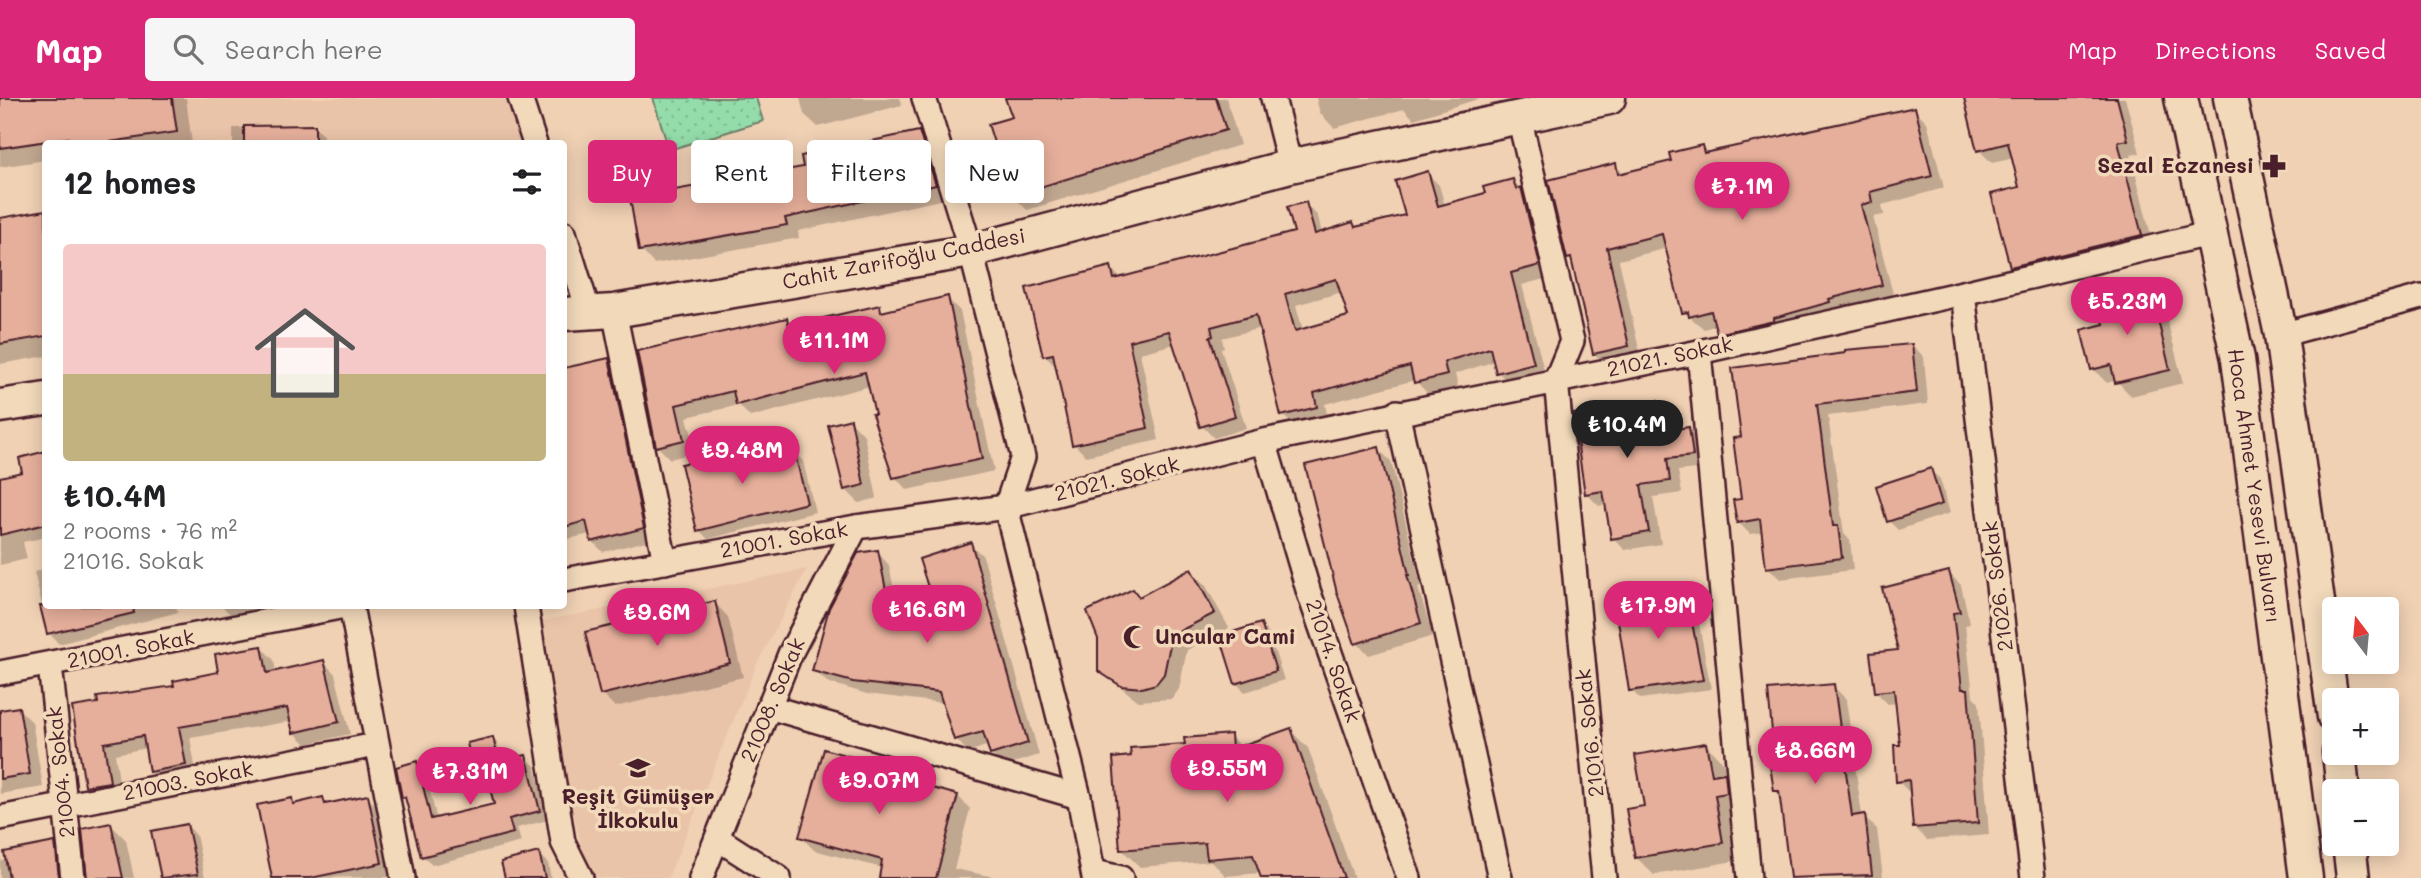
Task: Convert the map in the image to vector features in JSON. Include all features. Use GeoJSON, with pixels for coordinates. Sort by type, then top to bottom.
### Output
{"type":"FeatureCollection","features":[{"type":"Feature","properties":{"kind":"main road","name":"Cahit Zarifoğlu Caddesi"},"geometry":{"type":"LineString","coordinates":[[588,312],[971,251],[1290,166],[1609,98]]}},
{"type":"Feature","properties":{"kind":"main road","name":"Hoca Ahmet Yesevi Bulvarı"},"geometry":{"type":"LineString","coordinates":[[2181,98],[2238,359],[2306,878]]}},
{"type":"Feature","properties":{"kind":"main road"},"geometry":{"type":"LineString","coordinates":[[2230,98],[2281,335],[2330,688]]}},
{"type":"Feature","properties":{"kind":"main road"},"geometry":{"type":"LineString","coordinates":[[0,406],[42,400]]}},
{"type":"Feature","properties":{"kind":"main road"},"geometry":{"type":"LineString","coordinates":[[2350,856],[2353,878]]}},
{"type":"Feature","properties":{"kind":"street"},"geometry":{"type":"LineString","coordinates":[[520,98],[534,140]]}},
{"type":"Feature","properties":{"kind":"street"},"geometry":{"type":"LineString","coordinates":[[925,98],[971,251],[1023,457],[1006,507],[1079,797],[1094,875],[1121,878]]}},
{"type":"Feature","properties":{"kind":"street"},"geometry":{"type":"LineString","coordinates":[[1273,98],[1290,166]]}},
{"type":"Feature","properties":{"kind":"street"},"geometry":{"type":"LineString","coordinates":[[1519,117],[1572,341],[1556,380]]}},
{"type":"Feature","properties":{"kind":"street","name":"21021. Sokak"},"geometry":{"type":"LineString","coordinates":[[1006,507],[1264,441],[1699,352],[1963,293],[2211,233]]}},
{"type":"Feature","properties":{"kind":"street"},"geometry":{"type":"LineString","coordinates":[[567,243],[664,562]]}},
{"type":"Feature","properties":{"kind":"street","name":"21026. Sokak"},"geometry":{"type":"LineString","coordinates":[[1963,293],[2033,878]]}},
{"type":"Feature","properties":{"kind":"street"},"geometry":{"type":"LineString","coordinates":[[2281,335],[2421,297]]}},
{"type":"Feature","properties":{"kind":"street"},"geometry":{"type":"LineString","coordinates":[[1699,352],[1749,878]]}},
{"type":"Feature","properties":{"kind":"street","name":"21016. Sokak"},"geometry":{"type":"LineString","coordinates":[[1556,380],[1604,878]]}},
{"type":"Feature","properties":{"kind":"street"},"geometry":{"type":"LineString","coordinates":[[1397,412],[1500,878]]}},
{"type":"Feature","properties":{"kind":"street","name":"21014. Sokak"},"geometry":{"type":"LineString","coordinates":[[1264,441],[1309,593],[1409,878]]}},
{"type":"Feature","properties":{"kind":"street","name":"21001. Sokak"},"geometry":{"type":"LineString","coordinates":[[567,579],[856,527],[1006,507]]}},
{"type":"Feature","properties":{"kind":"street","name":"21008. Sokak"},"geometry":{"type":"LineString","coordinates":[[701,878],[790,654],[856,527]]}},
{"type":"Feature","properties":{"kind":"street","name":"21001. Sokak"},"geometry":{"type":"LineString","coordinates":[[0,673],[330,609]]}},
{"type":"Feature","properties":{"kind":"street"},"geometry":{"type":"LineString","coordinates":[[352,609],[403,878]]}},
{"type":"Feature","properties":{"kind":"street"},"geometry":{"type":"LineString","coordinates":[[526,609],[563,842],[581,878]]}},
{"type":"Feature","properties":{"kind":"street","name":"21004. Sokak"},"geometry":{"type":"LineString","coordinates":[[50,665],[73,878]]}},
{"type":"Feature","properties":{"kind":"street"},"geometry":{"type":"LineString","coordinates":[[769,707],[1079,797]]}},
{"type":"Feature","properties":{"kind":"street","name":"21003. Sokak"},"geometry":{"type":"LineString","coordinates":[[0,818],[376,745]]}},
{"type":"Feature","properties":{"kind":"street"},"geometry":{"type":"LineString","coordinates":[[717,838],[779,878]]}},
{"type":"Feature","properties":{"kind":"shaded area"},"geometry":{"type":"Polygon","coordinates":[[[53,98],[505,98],[521,140],[62,140],[53,98]]]}},
{"type":"Feature","properties":{"kind":"shaded area","name":"Reşit Gümüşer İlkokulu"},"geometry":{"type":"Polygon","coordinates":[[[807,569],[757,664],[668,878],[592,878],[588,873],[528,624],[807,569]]]}},
{"type":"Feature","properties":{"kind":"green space"},"geometry":{"type":"Polygon","coordinates":[[[653,98],[756,98],[763,121],[701,140],[691,140],[691,143],[677,148],[677,140],[666,140],[653,98]]]}},
{"type":"Feature","properties":{"kind":"building"},"geometry":{"type":"Polygon","coordinates":[[[0,98],[172,98],[177,132],[123,140],[42,140],[0,148],[0,98]]]}},
{"type":"Feature","properties":{"kind":"building"},"geometry":{"type":"Polygon","coordinates":[[[1005,98],[1216,98],[1226,130],[1044,186],[1044,140],[993,140],[988,124],[1012,117],[1005,98]]]}},
{"type":"Feature","properties":{"kind":"building"},"geometry":{"type":"Polygon","coordinates":[[[1964,98],[2117,98],[2128,140],[2118,142],[2142,235],[2010,267],[1991,194],[2019,187],[2008,143],[1977,151],[1964,98]]]}},
{"type":"Feature","properties":{"kind":"building"},"geometry":{"type":"Polygon","coordinates":[[[1915,107],[1932,176],[1870,192],[1872,202],[1861,205],[1882,285],[1829,299],[1830,302],[1774,318],[1774,321],[1717,334],[1711,311],[1689,317],[1688,312],[1682,313],[1662,234],[1607,248],[1629,346],[1593,354],[1571,258],[1567,259],[1548,180],[1616,163],[1618,174],[1671,161],[1669,153],[1702,145],[1704,153],[1915,107]]]}},
{"type":"Feature","properties":{"kind":"building"},"geometry":{"type":"Polygon","coordinates":[[[315,125],[315,140],[244,140],[244,126],[315,125]]]}},
{"type":"Feature","properties":{"kind":"building"},"geometry":{"type":"Polygon","coordinates":[[[919,131],[922,140],[877,140],[919,131]]]}},
{"type":"Feature","properties":{"kind":"building"},"geometry":{"type":"Polygon","coordinates":[[[807,155],[807,203],[854,203],[785,218],[787,225],[639,251],[631,203],[677,203],[677,190],[691,187],[691,203],[793,203],[793,169],[803,167],[801,156],[807,155]]]}},
{"type":"Feature","properties":{"kind":"building"},"geometry":{"type":"Polygon","coordinates":[[[931,169],[936,185],[931,186],[931,169]]]}},
{"type":"Feature","properties":{"kind":"building"},"geometry":{"type":"Polygon","coordinates":[[[1428,171],[1438,206],[1485,193],[1483,187],[1513,179],[1516,189],[1521,187],[1540,265],[1511,273],[1534,363],[1496,373],[1490,348],[1444,362],[1447,375],[1414,383],[1410,366],[1314,393],[1317,407],[1281,416],[1256,315],[1211,327],[1213,336],[1210,337],[1235,416],[1200,427],[1169,331],[1129,341],[1148,428],[1072,445],[1053,354],[1043,356],[1026,288],[1111,266],[1114,279],[1294,232],[1287,207],[1306,202],[1315,234],[1353,222],[1355,227],[1405,215],[1395,181],[1428,171]],[[1336,279],[1285,294],[1295,331],[1348,316],[1336,279]]]}},
{"type":"Feature","properties":{"kind":"building"},"geometry":{"type":"Polygon","coordinates":[[[42,211],[42,337],[0,344],[0,218],[42,211]]]}},
{"type":"Feature","properties":{"kind":"building"},"geometry":{"type":"Polygon","coordinates":[[[2150,287],[2170,370],[2115,383],[2111,365],[2091,370],[2081,330],[2104,324],[2098,300],[2150,287]]]}},
{"type":"Feature","properties":{"kind":"building"},"geometry":{"type":"Polygon","coordinates":[[[948,296],[982,459],[893,478],[872,414],[875,414],[865,372],[736,405],[733,391],[676,405],[684,440],[656,447],[637,351],[787,318],[789,326],[880,305],[881,312],[948,296]]]}},
{"type":"Feature","properties":{"kind":"building"},"geometry":{"type":"Polygon","coordinates":[[[1912,344],[1917,392],[1817,404],[1833,526],[1838,526],[1842,558],[1766,568],[1760,519],[1737,523],[1733,500],[1741,499],[1733,438],[1741,437],[1732,368],[1845,353],[1845,350],[1912,344]]]}},
{"type":"Feature","properties":{"kind":"building"},"geometry":{"type":"Polygon","coordinates":[[[609,358],[644,528],[591,542],[586,521],[567,526],[567,367],[609,358]]]}},
{"type":"Feature","properties":{"kind":"building"},"geometry":{"type":"Polygon","coordinates":[[[1658,401],[1663,431],[1689,427],[1693,456],[1667,459],[1670,481],[1641,485],[1649,532],[1611,539],[1603,491],[1585,494],[1573,414],[1658,401]]]}},
{"type":"Feature","properties":{"kind":"building"},"geometry":{"type":"Polygon","coordinates":[[[851,419],[864,485],[844,490],[828,425],[851,419]]]}},
{"type":"Feature","properties":{"kind":"building"},"geometry":{"type":"Polygon","coordinates":[[[762,447],[764,457],[794,450],[807,503],[697,531],[681,464],[762,447]]]}},
{"type":"Feature","properties":{"kind":"building"},"geometry":{"type":"Polygon","coordinates":[[[1379,447],[1407,575],[1421,623],[1355,644],[1337,593],[1305,465],[1379,447]]]}},
{"type":"Feature","properties":{"kind":"building"},"geometry":{"type":"Polygon","coordinates":[[[42,452],[42,525],[0,535],[0,477],[22,472],[19,458],[42,452]]]}},
{"type":"Feature","properties":{"kind":"building"},"geometry":{"type":"Polygon","coordinates":[[[1931,468],[1942,504],[1887,522],[1876,486],[1931,468]]]}},
{"type":"Feature","properties":{"kind":"building"},"geometry":{"type":"Polygon","coordinates":[[[971,542],[1028,743],[990,755],[983,732],[954,740],[939,692],[853,682],[812,671],[829,608],[858,553],[878,550],[892,620],[933,625],[928,608],[934,606],[919,559],[971,542]]]}},
{"type":"Feature","properties":{"kind":"building","name":"Uncular Cami"},"geometry":{"type":"Polygon","coordinates":[[[1191,569],[1215,613],[1172,635],[1164,674],[1156,684],[1142,688],[1121,686],[1098,671],[1098,639],[1087,611],[1133,589],[1139,597],[1191,569]]]}},
{"type":"Feature","properties":{"kind":"building"},"geometry":{"type":"Polygon","coordinates":[[[1949,571],[1960,612],[1953,613],[1962,689],[1968,689],[1978,823],[1913,828],[1909,780],[1896,782],[1894,745],[1900,745],[1894,690],[1875,692],[1870,653],[1898,650],[1882,588],[1949,571]]]}},
{"type":"Feature","properties":{"kind":"building"},"geometry":{"type":"Polygon","coordinates":[[[1686,591],[1703,680],[1629,691],[1615,601],[1686,591]]]}},
{"type":"Feature","properties":{"kind":"building"},"geometry":{"type":"Polygon","coordinates":[[[715,601],[730,663],[600,695],[585,632],[715,601]]]}},
{"type":"Feature","properties":{"kind":"building"},"geometry":{"type":"Polygon","coordinates":[[[40,606],[42,609],[133,609],[134,613],[47,634],[40,606]]]}},
{"type":"Feature","properties":{"kind":"building"},"geometry":{"type":"Polygon","coordinates":[[[1261,623],[1276,671],[1235,684],[1220,636],[1261,623]]]}},
{"type":"Feature","properties":{"kind":"building"},"geometry":{"type":"Polygon","coordinates":[[[262,646],[267,673],[324,660],[339,722],[293,733],[287,708],[179,727],[186,765],[149,772],[143,736],[104,743],[110,782],[85,786],[72,707],[98,703],[97,697],[174,686],[173,681],[218,672],[215,654],[262,646]]]}},
{"type":"Feature","properties":{"kind":"building"},"geometry":{"type":"Polygon","coordinates":[[[1834,684],[1852,816],[1865,814],[1872,875],[1790,878],[1779,791],[1774,791],[1768,753],[1774,752],[1768,690],[1834,684]]]}},
{"type":"Feature","properties":{"kind":"building"},"geometry":{"type":"Polygon","coordinates":[[[19,707],[30,774],[0,779],[0,710],[19,707]]]}},
{"type":"Feature","properties":{"kind":"building"},"geometry":{"type":"Polygon","coordinates":[[[1291,728],[1344,878],[1261,878],[1253,855],[1207,859],[1205,843],[1120,850],[1113,758],[1131,756],[1130,748],[1185,744],[1184,738],[1231,734],[1232,749],[1291,728]]]}},
{"type":"Feature","properties":{"kind":"building"},"geometry":{"type":"Polygon","coordinates":[[[493,737],[498,759],[472,765],[467,743],[493,737]]]}},
{"type":"Feature","properties":{"kind":"building"},"geometry":{"type":"Polygon","coordinates":[[[1706,743],[1712,775],[1725,773],[1727,793],[1715,795],[1723,843],[1635,858],[1626,809],[1644,806],[1635,755],[1706,743]]]}},
{"type":"Feature","properties":{"kind":"building"},"geometry":{"type":"Polygon","coordinates":[[[824,749],[887,767],[885,775],[958,795],[936,878],[879,878],[882,860],[799,837],[824,749]]]}},
{"type":"Feature","properties":{"kind":"building"},"geometry":{"type":"Polygon","coordinates":[[[526,755],[540,811],[509,819],[513,833],[421,857],[405,797],[402,798],[396,767],[417,761],[431,819],[494,804],[484,765],[526,755]]]}},
{"type":"Feature","properties":{"kind":"building"},"geometry":{"type":"Polygon","coordinates":[[[368,795],[382,863],[311,878],[272,878],[257,805],[292,798],[293,804],[323,797],[325,804],[368,795]]]}},
{"type":"Feature","properties":{"kind":"building"},"geometry":{"type":"Polygon","coordinates":[[[111,823],[123,878],[87,878],[82,829],[111,823]]]}},
{"type":"Feature","properties":{"kind":"building"},"geometry":{"type":"Polygon","coordinates":[[[187,824],[198,874],[161,878],[151,831],[187,824]]]}},
{"type":"Feature","properties":{"kind":"building"},"geometry":{"type":"Polygon","coordinates":[[[55,842],[59,878],[9,878],[4,852],[55,842]]]}},
{"type":"Feature","properties":{"kind":"building"},"geometry":{"type":"Polygon","coordinates":[[[539,852],[545,878],[505,878],[501,862],[539,852]]]}},
{"type":"Feature","properties":{"kind":"place","name":"Sezal Eczanesi"},"geometry":{"type":"Point","coordinates":[2274,166]}},
{"type":"Feature","properties":{"kind":"place","name":"Uncular Cami"},"geometry":{"type":"Point","coordinates":[1135,637]}},
{"type":"Feature","properties":{"kind":"place","name":"Reşit Gümüşer İlkokulu"},"geometry":{"type":"Point","coordinates":[638,768]}}]}
